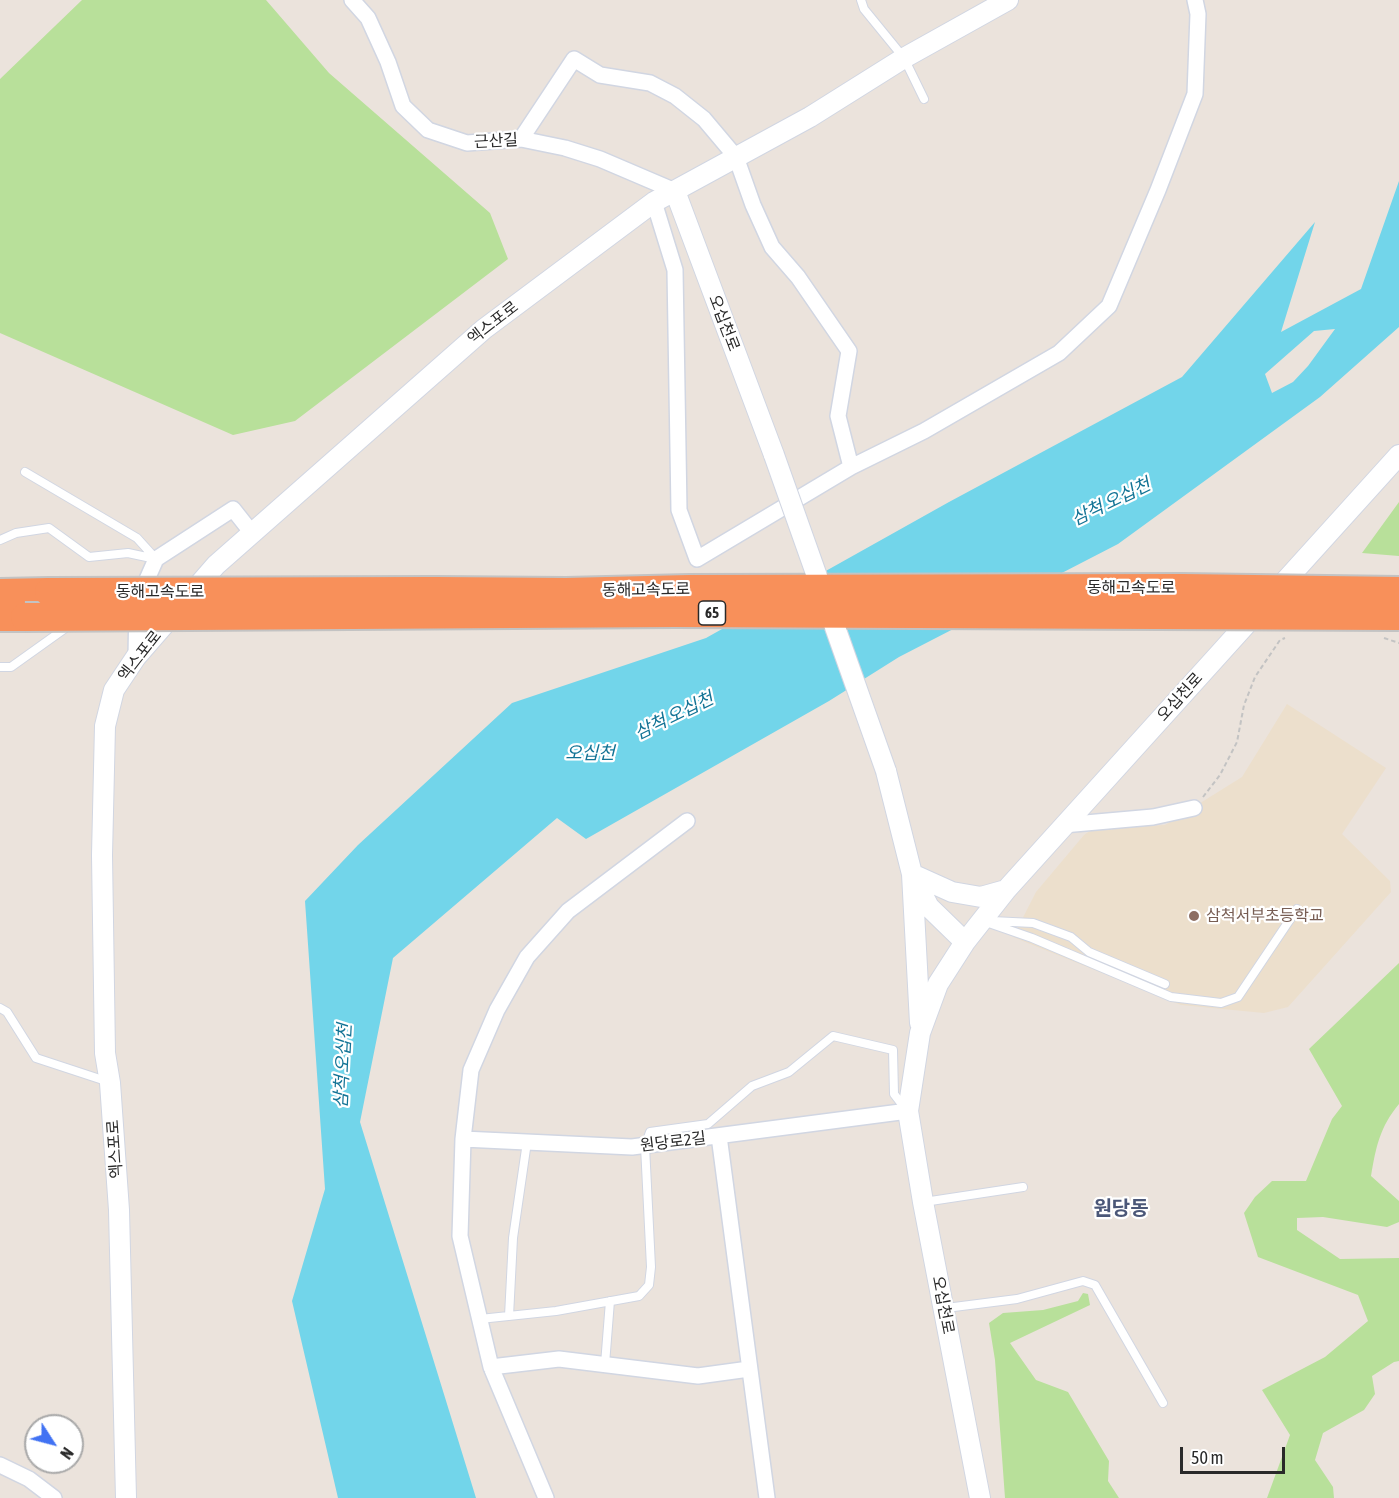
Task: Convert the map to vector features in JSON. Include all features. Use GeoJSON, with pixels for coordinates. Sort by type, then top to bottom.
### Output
{"type":"FeatureCollection","features":[{"type":"Feature","properties":{"kind":"highway","name":"동해고속도로"},"geometry":{"type":"LineString","coordinates":[[0,593],[1171,588],[1399,591]]}},
{"type":"Feature","properties":{"kind":"highway","name":"동해고속도로"},"geometry":{"type":"LineString","coordinates":[[13,617],[664,613],[1399,616]]}},
{"type":"Feature","properties":{"kind":"street","name":"근산길"},"geometry":{"type":"LineString","coordinates":[[352,0],[368,18],[388,62],[403,106],[428,130],[467,143],[521,139],[565,148],[600,159],[675,191]]}},
{"type":"Feature","properties":{"kind":"street","name":"엑스포로"},"geometry":{"type":"LineString","coordinates":[[126,1498],[119,1210],[110,1083],[105,1053],[102,855],[105,726],[114,690],[136,657],[216,565],[484,329],[654,202],[810,117],[904,58],[1008,0]]}},
{"type":"Feature","properties":{"kind":"street"},"geometry":{"type":"LineString","coordinates":[[654,202],[675,270],[679,510],[697,559],[851,466],[924,431],[1059,354],[1109,306],[1158,190],[1195,94],[1198,14],[1195,0]]}},
{"type":"Feature","properties":{"kind":"street"},"geometry":{"type":"LineString","coordinates":[[521,139],[574,59],[600,75],[650,83],[675,96],[704,119],[736,158],[753,205],[772,247],[798,277],[849,351],[838,416],[851,466]]}},
{"type":"Feature","properties":{"kind":"street","name":"오십천로"},"geometry":{"type":"LineString","coordinates":[[675,191],[774,455],[886,771],[912,874]]}},
{"type":"Feature","properties":{"kind":"street","name":"오십천로"},"geometry":{"type":"LineString","coordinates":[[980,1498],[923,1202],[908,1111],[920,1033],[938,984],[965,942],[1006,890],[1399,455]]}},
{"type":"Feature","properties":{"kind":"street"},"geometry":{"type":"LineString","coordinates":[[136,657],[132,602],[156,559],[232,509],[252,533]]}},
{"type":"Feature","properties":{"kind":"street"},"geometry":{"type":"LineString","coordinates":[[1063,825],[1153,818],[1194,808]]}},
{"type":"Feature","properties":{"kind":"street"},"geometry":{"type":"LineString","coordinates":[[546,1498],[491,1367],[460,1236],[463,1139],[471,1070],[497,1010],[527,957],[568,911],[687,821]]}},
{"type":"Feature","properties":{"kind":"street"},"geometry":{"type":"LineString","coordinates":[[912,874],[952,892],[962,894],[981,897],[1006,890]]}},
{"type":"Feature","properties":{"kind":"street"},"geometry":{"type":"LineString","coordinates":[[912,874],[929,908],[965,942]]}},
{"type":"Feature","properties":{"kind":"street"},"geometry":{"type":"LineString","coordinates":[[912,874],[920,1033]]}},
{"type":"Feature","properties":{"kind":"street"},"geometry":{"type":"LineString","coordinates":[[720,1136],[908,1111]]}},
{"type":"Feature","properties":{"kind":"street","name":"원당로2길"},"geometry":{"type":"LineString","coordinates":[[463,1139],[632,1147],[720,1136],[767,1498]]}},
{"type":"Feature","properties":{"kind":"street"},"geometry":{"type":"LineString","coordinates":[[491,1367],[559,1359],[698,1376],[749,1369]]}},
{"type":"Feature","properties":{"kind":"street"},"geometry":{"type":"LineString","coordinates":[[0,1465],[29,1479],[54,1498]]}},
{"type":"Feature","properties":{"kind":"lane"},"geometry":{"type":"LineString","coordinates":[[861,0],[864,9],[904,58],[924,99]]}},
{"type":"Feature","properties":{"kind":"lane"},"geometry":{"type":"LineString","coordinates":[[25,472],[137,538],[156,559]]}},
{"type":"Feature","properties":{"kind":"lane"},"geometry":{"type":"LineString","coordinates":[[1,539],[16,533],[49,528],[89,557],[128,553],[156,559]]}},
{"type":"Feature","properties":{"kind":"lane"},"geometry":{"type":"LineString","coordinates":[[0,668],[10,667],[96,606]]}},
{"type":"Feature","properties":{"kind":"lane"},"geometry":{"type":"LineString","coordinates":[[982,921],[1032,938],[1171,997],[1221,1004],[1238,997],[1297,909]]}},
{"type":"Feature","properties":{"kind":"lane"},"geometry":{"type":"LineString","coordinates":[[982,921],[1033,923],[1071,937],[1089,952],[1165,984]]}},
{"type":"Feature","properties":{"kind":"lane"},"geometry":{"type":"LineString","coordinates":[[0,1008],[7,1012],[36,1058],[110,1083]]}},
{"type":"Feature","properties":{"kind":"lane"},"geometry":{"type":"LineString","coordinates":[[480,1319],[556,1311],[639,1296],[649,1285],[651,1267],[645,1146],[650,1132],[708,1124],[752,1086],[789,1072],[833,1036],[893,1050],[894,1094],[908,1111]]}},
{"type":"Feature","properties":{"kind":"lane"},"geometry":{"type":"LineString","coordinates":[[509,1316],[513,1238],[527,1142]]}},
{"type":"Feature","properties":{"kind":"lane"},"geometry":{"type":"LineString","coordinates":[[923,1202],[1023,1187]]}},
{"type":"Feature","properties":{"kind":"lane"},"geometry":{"type":"LineString","coordinates":[[944,1308],[1017,1299],[1083,1281],[1095,1285],[1163,1403]]}},
{"type":"Feature","properties":{"kind":"lane"},"geometry":{"type":"LineString","coordinates":[[604,1364],[610,1301]]}},
{"type":"Feature","properties":{"kind":"path"},"geometry":{"type":"LineString","coordinates":[[1194,808],[1220,775],[1237,742],[1244,705],[1255,677],[1280,640],[1289,636]]}},
{"type":"Feature","properties":{"kind":"path"},"geometry":{"type":"LineString","coordinates":[[1379,636],[1399,643]]}},
{"type":"Feature","properties":{"kind":"shaded area"},"geometry":{"type":"Polygon","coordinates":[[[1287,704],[1386,768],[1342,834],[1390,881],[1391,892],[1288,1007],[1264,1013],[1181,1005],[1013,937],[1036,892],[1084,835],[1094,828],[1165,825],[1242,777],[1287,704]]]}},
{"type":"Feature","properties":{"kind":"green space"},"geometry":{"type":"Polygon","coordinates":[[[82,0],[266,0],[329,73],[490,213],[508,259],[295,421],[233,435],[0,333],[0,79],[82,0]]]}},
{"type":"Feature","properties":{"kind":"green space"},"geometry":{"type":"Polygon","coordinates":[[[1399,502],[1399,556],[1362,553],[1399,502]]]}},
{"type":"Feature","properties":{"kind":"green space"},"geometry":{"type":"Polygon","coordinates":[[[1399,963],[1399,1104],[1387,1121],[1380,1137],[1371,1176],[1399,1201],[1399,1222],[1387,1227],[1323,1217],[1297,1218],[1297,1230],[1340,1259],[1399,1258],[1399,1361],[1372,1376],[1375,1394],[1364,1410],[1323,1433],[1315,1460],[1333,1487],[1334,1498],[1267,1498],[1290,1435],[1262,1390],[1325,1357],[1368,1321],[1358,1295],[1258,1257],[1244,1213],[1255,1197],[1272,1181],[1306,1181],[1332,1119],[1342,1106],[1309,1049],[1399,963]]]}},
{"type":"Feature","properties":{"kind":"green space"},"geometry":{"type":"Polygon","coordinates":[[[1083,1293],[1088,1294],[1090,1305],[1010,1343],[1036,1380],[1068,1392],[1109,1461],[1108,1481],[1119,1498],[1005,1498],[995,1360],[989,1323],[1003,1313],[1043,1310],[1078,1301],[1083,1293]]]}},
{"type":"Feature","properties":{"kind":"water","name":"오십천"},"geometry":{"type":"Polygon","coordinates":[[[1399,181],[1399,327],[1320,397],[1118,544],[899,657],[829,701],[586,839],[557,818],[393,958],[360,1122],[476,1498],[338,1498],[292,1301],[325,1189],[305,901],[358,845],[512,703],[706,638],[949,502],[1182,377],[1315,222],[1281,332],[1361,289],[1399,181]],[[1335,329],[1314,331],[1265,374],[1272,393],[1293,382],[1308,366],[1335,329]]]}},
{"type":"Feature","properties":{"kind":"place","name":"삼척서부초등학교"},"geometry":{"type":"Point","coordinates":[1194,916]}},
{"type":"Feature","properties":{"kind":"district","name":"원당동"},"geometry":{"type":"Point","coordinates":[1121,1209]}},
{"type":"Feature","properties":{"kind":"water label","name":"삼척 오십천"},"geometry":{"type":"Point","coordinates":[1111,502]}},
{"type":"Feature","properties":{"kind":"water label","name":"삼척 오십천"},"geometry":{"type":"Point","coordinates":[674,716]}},
{"type":"Feature","properties":{"kind":"water label","name":"삼척 오십천"},"geometry":{"type":"Point","coordinates":[343,1066]}}]}
